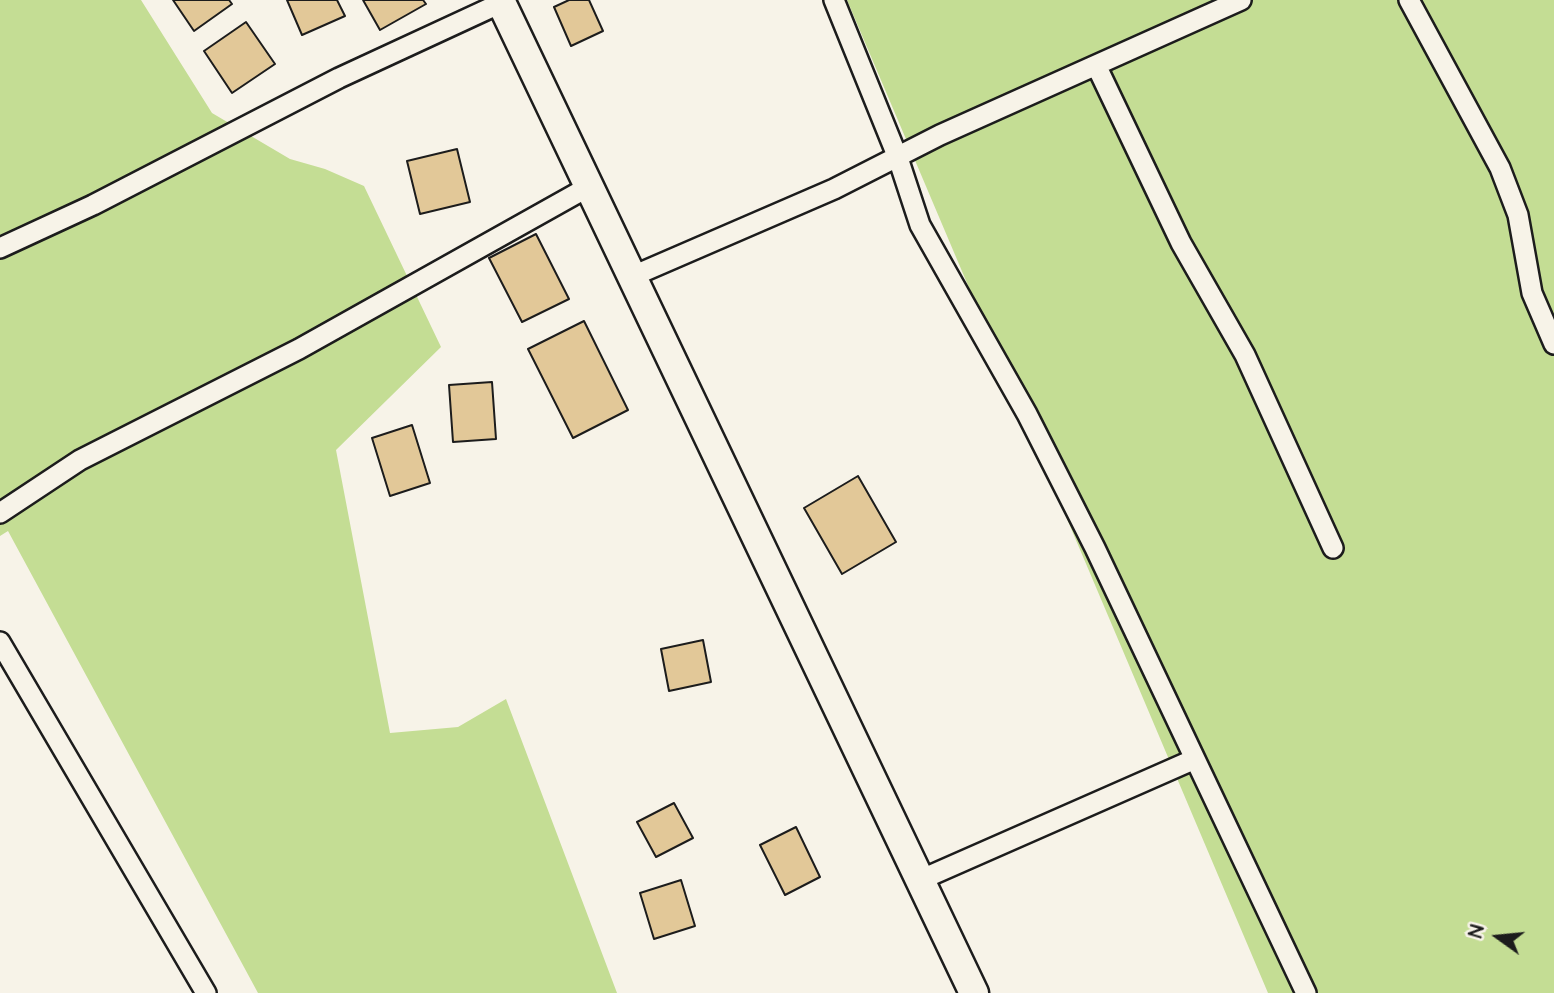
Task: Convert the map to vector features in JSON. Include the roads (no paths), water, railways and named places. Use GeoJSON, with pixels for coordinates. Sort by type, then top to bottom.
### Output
{"type":"FeatureCollection","features":[{"type":"Feature","properties":{"kind":"main road"},"geometry":{"type":"LineString","coordinates":[[501,1],[974,993]]}},
{"type":"Feature","properties":{"kind":"street"},"geometry":{"type":"LineString","coordinates":[[834,0],[898,158],[920,225],[1027,414],[1095,548],[1306,993]]}},
{"type":"Feature","properties":{"kind":"street"},"geometry":{"type":"LineString","coordinates":[[634,276],[834,190],[940,135],[1241,0]]}},
{"type":"Feature","properties":{"kind":"street"},"geometry":{"type":"LineString","coordinates":[[1409,0],[1500,167],[1518,215],[1532,293],[1554,344]]}},
{"type":"Feature","properties":{"kind":"street"},"geometry":{"type":"LineString","coordinates":[[0,248],[93,205],[339,78],[501,1]]}},
{"type":"Feature","properties":{"kind":"street"},"geometry":{"type":"LineString","coordinates":[[1097,66],[1181,243],[1245,355],[1333,548]]}},
{"type":"Feature","properties":{"kind":"street"},"geometry":{"type":"LineString","coordinates":[[0,513],[80,460],[299,349],[590,186]]}},
{"type":"Feature","properties":{"kind":"street"},"geometry":{"type":"LineString","coordinates":[[0,642],[206,993]]}},
{"type":"Feature","properties":{"kind":"street"},"geometry":{"type":"LineString","coordinates":[[920,880],[1195,760]]}}]}
